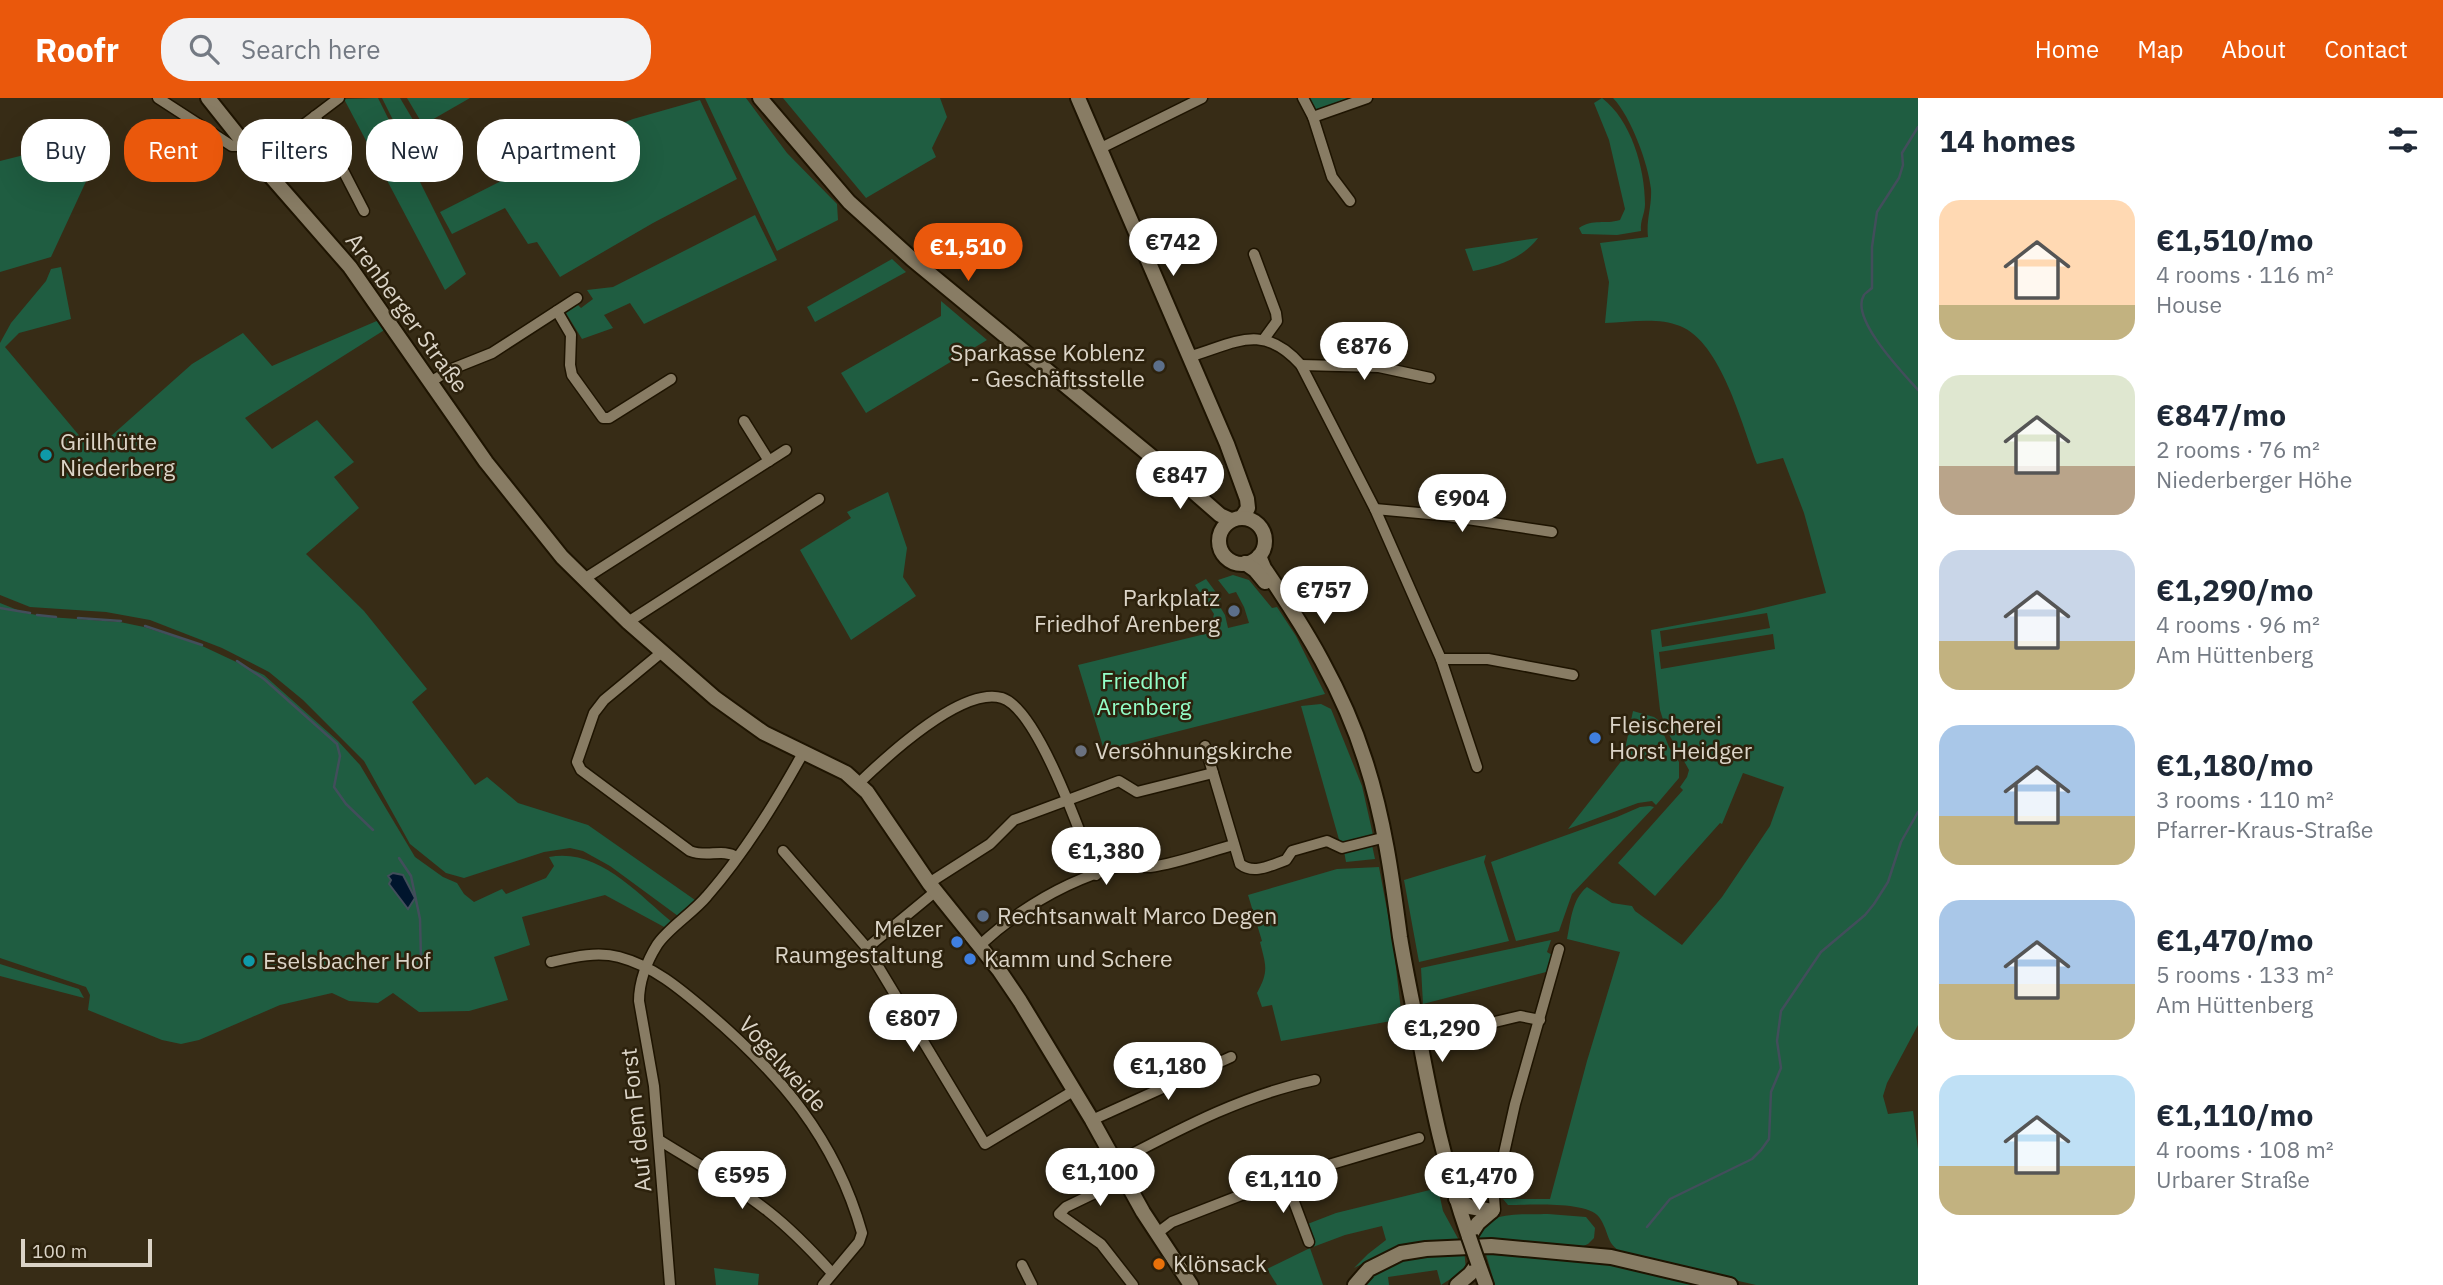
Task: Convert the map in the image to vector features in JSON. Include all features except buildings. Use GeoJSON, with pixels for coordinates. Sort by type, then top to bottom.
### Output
{"type":"FeatureCollection","features":[{"type":"Feature","properties":{"kind":"street"},"geometry":{"type":"LineString","coordinates":[[158,98],[232,146],[237,146]]}},
{"type":"Feature","properties":{"kind":"street","name":"Arenberger Straße"},"geometry":{"type":"LineString","coordinates":[[208,98],[237,135]]}},
{"type":"Feature","properties":{"kind":"street"},"geometry":{"type":"LineString","coordinates":[[311,119],[339,98]]}},
{"type":"Feature","properties":{"kind":"street"},"geometry":{"type":"LineString","coordinates":[[760,98],[858,210],[912,259],[1220,515],[1243,520],[1263,531],[1265,542],[1259,556],[1245,564]]}},
{"type":"Feature","properties":{"kind":"street"},"geometry":{"type":"LineString","coordinates":[[1077,98],[1188,357],[1227,444],[1252,490],[1255,502],[1243,520],[1220,531]]}},
{"type":"Feature","properties":{"kind":"street"},"geometry":{"type":"LineString","coordinates":[[1099,149],[1202,98]]}},
{"type":"Feature","properties":{"kind":"street"},"geometry":{"type":"LineString","coordinates":[[1303,98],[1313,117],[1332,177],[1350,201]]}},
{"type":"Feature","properties":{"kind":"street"},"geometry":{"type":"LineString","coordinates":[[1313,117],[1367,98]]}},
{"type":"Feature","properties":{"kind":"street","name":"Arenberger Straße"},"geometry":{"type":"LineString","coordinates":[[315,116],[365,211]]}},
{"type":"Feature","properties":{"kind":"street","name":"Arenberger Straße"},"geometry":{"type":"LineString","coordinates":[[276,182],[350,267],[513,498],[584,579],[628,622],[715,698],[764,733],[838,769],[859,783],[883,812],[932,887],[1020,1000],[1093,1120],[1156,1234],[1191,1285]]}},
{"type":"Feature","properties":{"kind":"street"},"geometry":{"type":"LineString","coordinates":[[1254,254],[1277,321],[1264,339]]}},
{"type":"Feature","properties":{"kind":"street"},"geometry":{"type":"LineString","coordinates":[[430,382],[452,369],[492,353],[577,298]]}},
{"type":"Feature","properties":{"kind":"street"},"geometry":{"type":"LineString","coordinates":[[557,311],[571,335],[572,376],[603,418],[609,418],[671,379]]}},
{"type":"Feature","properties":{"kind":"street"},"geometry":{"type":"LineString","coordinates":[[1188,357],[1238,340],[1264,339],[1292,355],[1301,365],[1375,509],[1441,659],[1477,767]]}},
{"type":"Feature","properties":{"kind":"street"},"geometry":{"type":"LineString","coordinates":[[1301,365],[1379,367],[1430,378]]}},
{"type":"Feature","properties":{"kind":"street"},"geometry":{"type":"LineString","coordinates":[[744,421],[769,461]]}},
{"type":"Feature","properties":{"kind":"street"},"geometry":{"type":"LineString","coordinates":[[584,579],[786,450]]}},
{"type":"Feature","properties":{"kind":"street"},"geometry":{"type":"LineString","coordinates":[[1170,473],[1215,522],[1220,531],[1219,546],[1225,556],[1255,570],[1283,606],[1314,657],[1359,761],[1382,838]]}},
{"type":"Feature","properties":{"kind":"street"},"geometry":{"type":"LineString","coordinates":[[628,622],[819,499]]}},
{"type":"Feature","properties":{"kind":"street"},"geometry":{"type":"LineString","coordinates":[[1375,509],[1441,515],[1552,532]]}},
{"type":"Feature","properties":{"kind":"street"},"geometry":{"type":"LineString","coordinates":[[1259,556],[1264,568],[1306,631],[1348,715],[1364,758],[1382,838],[1429,1091],[1456,1199],[1486,1285]]}},
{"type":"Feature","properties":{"kind":"street"},"geometry":{"type":"LineString","coordinates":[[662,652],[594,713],[577,762],[581,770],[690,850],[702,855],[728,853],[737,857]]}},
{"type":"Feature","properties":{"kind":"street"},"geometry":{"type":"LineString","coordinates":[[1441,659],[1488,660],[1573,675]]}},
{"type":"Feature","properties":{"kind":"street"},"geometry":{"type":"LineString","coordinates":[[859,783],[891,752],[921,729],[975,700],[993,696],[1012,703],[1024,716],[1048,758],[1096,874]]}},
{"type":"Feature","properties":{"kind":"street"},"geometry":{"type":"LineString","coordinates":[[1205,746],[1243,867],[1254,870],[1286,860],[1292,851],[1327,841],[1342,848],[1382,838]]}},
{"type":"Feature","properties":{"kind":"street","name":"Auf dem Forst"},"geometry":{"type":"LineString","coordinates":[[670,1285],[654,1086],[639,988],[658,943],[708,895],[737,857],[803,753]]}},
{"type":"Feature","properties":{"kind":"street"},"geometry":{"type":"LineString","coordinates":[[867,948],[932,887],[990,844],[1014,820],[1119,781],[1136,792],[1213,773]]}},
{"type":"Feature","properties":{"kind":"street"},"geometry":{"type":"LineString","coordinates":[[979,946],[1004,922],[1038,900],[1096,874],[1126,864],[1152,867],[1234,845]]}},
{"type":"Feature","properties":{"kind":"street"},"geometry":{"type":"LineString","coordinates":[[783,851],[867,948],[985,1144],[1075,1090]]}},
{"type":"Feature","properties":{"kind":"street"},"geometry":{"type":"LineString","coordinates":[[1495,1210],[1494,1198],[1515,1104],[1559,949]]}},
{"type":"Feature","properties":{"kind":"street"},"geometry":{"type":"LineString","coordinates":[[551,962],[598,955],[617,956],[647,966]]}},
{"type":"Feature","properties":{"kind":"street","name":"Vogelweide"},"geometry":{"type":"LineString","coordinates":[[647,966],[683,992],[762,1062],[795,1098],[819,1133],[862,1233],[859,1242],[823,1285]]}},
{"type":"Feature","properties":{"kind":"street"},"geometry":{"type":"LineString","coordinates":[[1474,1027],[1520,1016],[1540,1020]]}},
{"type":"Feature","properties":{"kind":"street"},"geometry":{"type":"LineString","coordinates":[[1093,1120],[1231,1057]]}},
{"type":"Feature","properties":{"kind":"street"},"geometry":{"type":"LineString","coordinates":[[1115,1163],[1212,1113],[1274,1090],[1315,1080]]}},
{"type":"Feature","properties":{"kind":"street"},"geometry":{"type":"LineString","coordinates":[[1156,1234],[1184,1217],[1285,1178],[1419,1138]]}},
{"type":"Feature","properties":{"kind":"street"},"geometry":{"type":"LineString","coordinates":[[659,1140],[735,1187],[771,1213],[806,1244],[832,1273]]}},
{"type":"Feature","properties":{"kind":"street"},"geometry":{"type":"LineString","coordinates":[[1285,1178],[1309,1242]]}},
{"type":"Feature","properties":{"kind":"street"},"geometry":{"type":"LineString","coordinates":[[1124,1180],[1066,1207],[1059,1214],[1101,1244],[1133,1285]]}},
{"type":"Feature","properties":{"kind":"street"},"geometry":{"type":"LineString","coordinates":[[1456,1199],[1470,1207],[1492,1211],[1478,1223],[1469,1237]]}},
{"type":"Feature","properties":{"kind":"street"},"geometry":{"type":"LineString","coordinates":[[1355,1285],[1369,1269],[1384,1259],[1401,1253],[1491,1246],[1611,1257],[1730,1285]]}},
{"type":"Feature","properties":{"kind":"street"},"geometry":{"type":"LineString","coordinates":[[1457,1285],[1478,1263]]}},
{"type":"Feature","properties":{"kind":"street"},"geometry":{"type":"LineString","coordinates":[[1022,1265],[1032,1285]]}},
{"type":"Feature","properties":{"kind":"green space"},"geometry":{"type":"Polygon","coordinates":[[[378,98],[388,119],[366,119],[366,141],[344,99],[378,98]]]}},
{"type":"Feature","properties":{"kind":"green space"},"geometry":{"type":"Polygon","coordinates":[[[382,98],[400,98],[412,119],[392,119],[382,98]]]}},
{"type":"Feature","properties":{"kind":"green space"},"geometry":{"type":"Polygon","coordinates":[[[407,98],[470,98],[433,119],[419,119],[407,98]]]}},
{"type":"Feature","properties":{"kind":"green space"},"geometry":{"type":"Polygon","coordinates":[[[705,98],[746,98],[787,153],[837,204],[838,220],[777,251],[705,98]]]}},
{"type":"Feature","properties":{"kind":"green space"},"geometry":{"type":"Polygon","coordinates":[[[783,98],[940,98],[947,117],[932,148],[936,157],[866,198],[783,98]]]}},
{"type":"Feature","properties":{"kind":"green space"},"geometry":{"type":"Polygon","coordinates":[[[1309,98],[1357,98],[1315,111],[1309,98]]]}},
{"type":"Feature","properties":{"kind":"green space"},"geometry":{"type":"Polygon","coordinates":[[[1602,98],[1621,119],[1639,160],[1645,204],[1641,231],[1617,235],[1582,234],[1579,228],[1589,223],[1620,220],[1625,209],[1609,140],[1594,103],[1602,98]]]}},
{"type":"Feature","properties":{"kind":"green space"},"geometry":{"type":"Polygon","coordinates":[[[1613,98],[1918,98],[1918,1025],[1887,1083],[1883,1096],[1888,1114],[1913,1111],[1918,1149],[1918,1285],[1756,1285],[1626,1255],[1611,1243],[1599,1217],[1583,1208],[1508,1205],[1503,1199],[1550,1199],[1620,952],[1567,939],[1573,910],[1582,892],[1587,887],[1612,903],[1632,906],[1682,945],[1722,897],[1770,826],[1784,787],[1743,773],[1722,824],[1720,823],[1655,896],[1618,863],[1683,790],[1680,787],[1689,770],[1666,729],[1660,710],[1651,630],[1742,613],[1826,593],[1804,513],[1783,458],[1757,464],[1728,386],[1707,349],[1694,335],[1671,323],[1605,323],[1609,282],[1600,243],[1648,237],[1651,202],[1649,178],[1642,154],[1620,106],[1613,98]],[[1767,613],[1660,631],[1662,647],[1770,628],[1767,613]],[[1773,634],[1659,652],[1661,669],[1775,649],[1773,634]]]}},
{"type":"Feature","properties":{"kind":"green space"},"geometry":{"type":"Polygon","coordinates":[[[700,100],[737,179],[653,223],[560,277],[537,242],[528,244],[505,208],[452,234],[440,212],[499,182],[640,182],[640,119],[633,119],[700,100]]]}},
{"type":"Feature","properties":{"kind":"green space"},"geometry":{"type":"Polygon","coordinates":[[[21,156],[21,182],[86,182],[51,257],[0,272],[0,161],[21,156]]]}},
{"type":"Feature","properties":{"kind":"green space"},"geometry":{"type":"Polygon","coordinates":[[[388,182],[420,182],[466,274],[445,290],[388,182]]]}},
{"type":"Feature","properties":{"kind":"green space"},"geometry":{"type":"Polygon","coordinates":[[[755,215],[777,260],[644,324],[630,303],[604,315],[613,328],[582,339],[566,313],[578,305],[581,308],[593,299],[587,290],[613,287],[755,215]]]}},
{"type":"Feature","properties":{"kind":"green space"},"geometry":{"type":"Polygon","coordinates":[[[1538,238],[1525,251],[1509,260],[1473,271],[1465,249],[1538,238]]]}},
{"type":"Feature","properties":{"kind":"green space"},"geometry":{"type":"Polygon","coordinates":[[[892,259],[906,272],[815,322],[807,307],[892,259]]]}},
{"type":"Feature","properties":{"kind":"green space"},"geometry":{"type":"Polygon","coordinates":[[[61,267],[71,319],[19,333],[5,347],[93,452],[192,364],[243,333],[272,366],[379,320],[386,329],[245,418],[272,449],[317,420],[354,462],[334,477],[359,508],[306,554],[364,611],[427,689],[412,702],[475,785],[487,777],[518,803],[588,825],[695,900],[678,916],[610,866],[583,851],[570,848],[544,852],[464,878],[446,873],[410,844],[364,761],[303,700],[269,672],[222,648],[150,620],[106,612],[30,607],[0,595],[0,343],[11,323],[46,281],[51,269],[61,267]]]}},
{"type":"Feature","properties":{"kind":"green space"},"geometry":{"type":"Polygon","coordinates":[[[941,301],[987,340],[866,413],[841,373],[941,316],[941,301]]]}},
{"type":"Feature","properties":{"kind":"green space"},"geometry":{"type":"Polygon","coordinates":[[[888,492],[907,548],[903,577],[916,596],[851,640],[800,550],[851,518],[847,512],[888,492]]]}},
{"type":"Feature","properties":{"kind":"green space","name":"Friedhof Arenberg"},"geometry":{"type":"Polygon","coordinates":[[[1233,575],[1249,580],[1272,608],[1277,607],[1296,636],[1325,694],[1104,750],[1078,665],[1209,633],[1214,614],[1195,585],[1206,579],[1221,599],[1217,602],[1225,615],[1228,628],[1249,623],[1236,592],[1229,594],[1218,580],[1233,575]]]}},
{"type":"Feature","properties":{"kind":"green space"},"geometry":{"type":"Polygon","coordinates":[[[0,603],[25,613],[49,617],[120,622],[144,627],[198,644],[264,675],[338,741],[360,765],[415,857],[443,877],[457,883],[464,894],[474,902],[502,889],[506,894],[546,878],[554,866],[549,857],[567,856],[584,859],[617,876],[672,922],[666,928],[605,895],[522,917],[530,945],[494,957],[508,1000],[469,1011],[419,1012],[393,993],[378,1003],[349,1001],[332,993],[280,1005],[199,1040],[181,1044],[162,1040],[88,1010],[90,995],[86,987],[0,958],[0,603]],[[392,873],[389,884],[407,908],[409,905],[403,875],[392,873]]]}},
{"type":"Feature","properties":{"kind":"green space"},"geometry":{"type":"Polygon","coordinates":[[[1321,704],[1331,709],[1362,786],[1373,835],[1340,843],[1301,706],[1321,704]]]}},
{"type":"Feature","properties":{"kind":"green space"},"geometry":{"type":"Polygon","coordinates":[[[1633,711],[1658,720],[1669,747],[1679,762],[1679,778],[1656,805],[1652,801],[1638,803],[1568,829],[1623,759],[1633,711]]]}},
{"type":"Feature","properties":{"kind":"green space"},"geometry":{"type":"Polygon","coordinates":[[[1640,807],[1654,807],[1572,894],[1559,931],[1516,941],[1491,862],[1640,807]]]}},
{"type":"Feature","properties":{"kind":"green space"},"geometry":{"type":"Polygon","coordinates":[[[1117,828],[1127,861],[1100,869],[1090,836],[1117,828]]]}},
{"type":"Feature","properties":{"kind":"green space"},"geometry":{"type":"Polygon","coordinates":[[[1372,845],[1375,859],[1346,862],[1344,851],[1372,845]]]}},
{"type":"Feature","properties":{"kind":"green space"},"geometry":{"type":"Polygon","coordinates":[[[1486,855],[1484,862],[1509,941],[1419,962],[1404,880],[1486,855]]]}},
{"type":"Feature","properties":{"kind":"green space"},"geometry":{"type":"Polygon","coordinates":[[[1379,867],[1393,942],[1402,1019],[1281,1041],[1272,1005],[1262,1007],[1257,993],[1265,974],[1265,963],[1260,942],[1262,941],[1248,895],[1337,869],[1379,867]]]}},
{"type":"Feature","properties":{"kind":"green space"},"geometry":{"type":"Polygon","coordinates":[[[1551,940],[1547,952],[1552,955],[1550,971],[1423,1004],[1421,968],[1551,940]]]}},
{"type":"Feature","properties":{"kind":"green space"},"geometry":{"type":"Polygon","coordinates":[[[0,964],[79,989],[84,998],[0,976],[0,964]]]}},
{"type":"Feature","properties":{"kind":"green space"},"geometry":{"type":"Polygon","coordinates":[[[1438,1188],[1443,1211],[1461,1244],[1405,1245],[1354,1268],[1386,1240],[1382,1226],[1345,1235],[1313,1247],[1305,1225],[1336,1213],[1438,1188]]]}},
{"type":"Feature","properties":{"kind":"green space"},"geometry":{"type":"Polygon","coordinates":[[[1548,1214],[1586,1217],[1595,1228],[1594,1238],[1581,1247],[1480,1242],[1480,1231],[1493,1219],[1548,1214]]]}},
{"type":"Feature","properties":{"kind":"green space"},"geometry":{"type":"Polygon","coordinates":[[[1310,1248],[1323,1285],[1277,1285],[1267,1269],[1310,1248]]]}},
{"type":"Feature","properties":{"kind":"green space"},"geometry":{"type":"Polygon","coordinates":[[[1464,1250],[1466,1269],[1441,1285],[1437,1270],[1388,1277],[1389,1285],[1364,1285],[1397,1261],[1464,1250]]]}},
{"type":"Feature","properties":{"kind":"green space"},"geometry":{"type":"Polygon","coordinates":[[[1485,1251],[1606,1261],[1714,1285],[1495,1285],[1485,1251]]]}},
{"type":"Feature","properties":{"kind":"green space"},"geometry":{"type":"Polygon","coordinates":[[[714,1268],[759,1274],[758,1285],[716,1285],[714,1268]]]}},
{"type":"Feature","properties":{"kind":"water"},"geometry":{"type":"Polygon","coordinates":[[[393,873],[403,875],[415,898],[408,909],[389,884],[391,880],[388,876],[393,873]]]}},
{"type":"Feature","properties":{"kind":"waterway"},"geometry":{"type":"LineString","coordinates":[[1918,127],[1902,153],[1903,165],[1899,178],[1877,212],[1872,247],[1872,288],[1864,294],[1861,305],[1864,317],[1880,345],[1918,390]]}},
{"type":"Feature","properties":{"kind":"waterway"},"geometry":{"type":"LineString","coordinates":[[0,608],[30,613]]}},
{"type":"Feature","properties":{"kind":"waterway"},"geometry":{"type":"LineString","coordinates":[[37,615],[56,617]]}},
{"type":"Feature","properties":{"kind":"waterway"},"geometry":{"type":"LineString","coordinates":[[78,618],[121,621]]}},
{"type":"Feature","properties":{"kind":"waterway"},"geometry":{"type":"LineString","coordinates":[[145,626],[202,645]]}},
{"type":"Feature","properties":{"kind":"waterway"},"geometry":{"type":"LineString","coordinates":[[237,661],[264,679],[337,744],[340,756],[334,787],[346,804],[373,830]]}},
{"type":"Feature","properties":{"kind":"waterway"},"geometry":{"type":"LineString","coordinates":[[1647,1227],[1670,1199],[1752,1159],[1769,1139],[1771,1092],[1781,1068],[1777,1041],[1781,1011],[1821,952],[1865,915],[1874,904],[1888,882],[1901,842],[1918,812]]}},
{"type":"Feature","properties":{"kind":"waterway"},"geometry":{"type":"LineString","coordinates":[[399,858],[411,876],[420,919],[421,959]]}},
{"type":"Feature","properties":{"kind":"place","name":"Sparkasse Koblenz - Geschäftsstelle"},"geometry":{"type":"Point","coordinates":[1159,366]}},
{"type":"Feature","properties":{"kind":"place","name":"Grillhütte Niederberg"},"geometry":{"type":"Point","coordinates":[46,455]}},
{"type":"Feature","properties":{"kind":"place","name":"Parkplatz Friedhof Arenberg"},"geometry":{"type":"Point","coordinates":[1234,611]}},
{"type":"Feature","properties":{"kind":"place","name":"Fleischerei Horst Heidger"},"geometry":{"type":"Point","coordinates":[1595,738]}},
{"type":"Feature","properties":{"kind":"place","name":"Versöhnungskirche"},"geometry":{"type":"Point","coordinates":[1081,751]}},
{"type":"Feature","properties":{"kind":"place","name":"Rechtsanwalt Marco Degen"},"geometry":{"type":"Point","coordinates":[983,916]}},
{"type":"Feature","properties":{"kind":"place","name":"Melzer Raumgestaltung"},"geometry":{"type":"Point","coordinates":[957,942]}},
{"type":"Feature","properties":{"kind":"place","name":"Kamm und Schere"},"geometry":{"type":"Point","coordinates":[970,959]}},
{"type":"Feature","properties":{"kind":"place","name":"Eselsbacher Hof"},"geometry":{"type":"Point","coordinates":[249,961]}},
{"type":"Feature","properties":{"kind":"place","name":"Klönsack"},"geometry":{"type":"Point","coordinates":[1159,1264]}}]}
